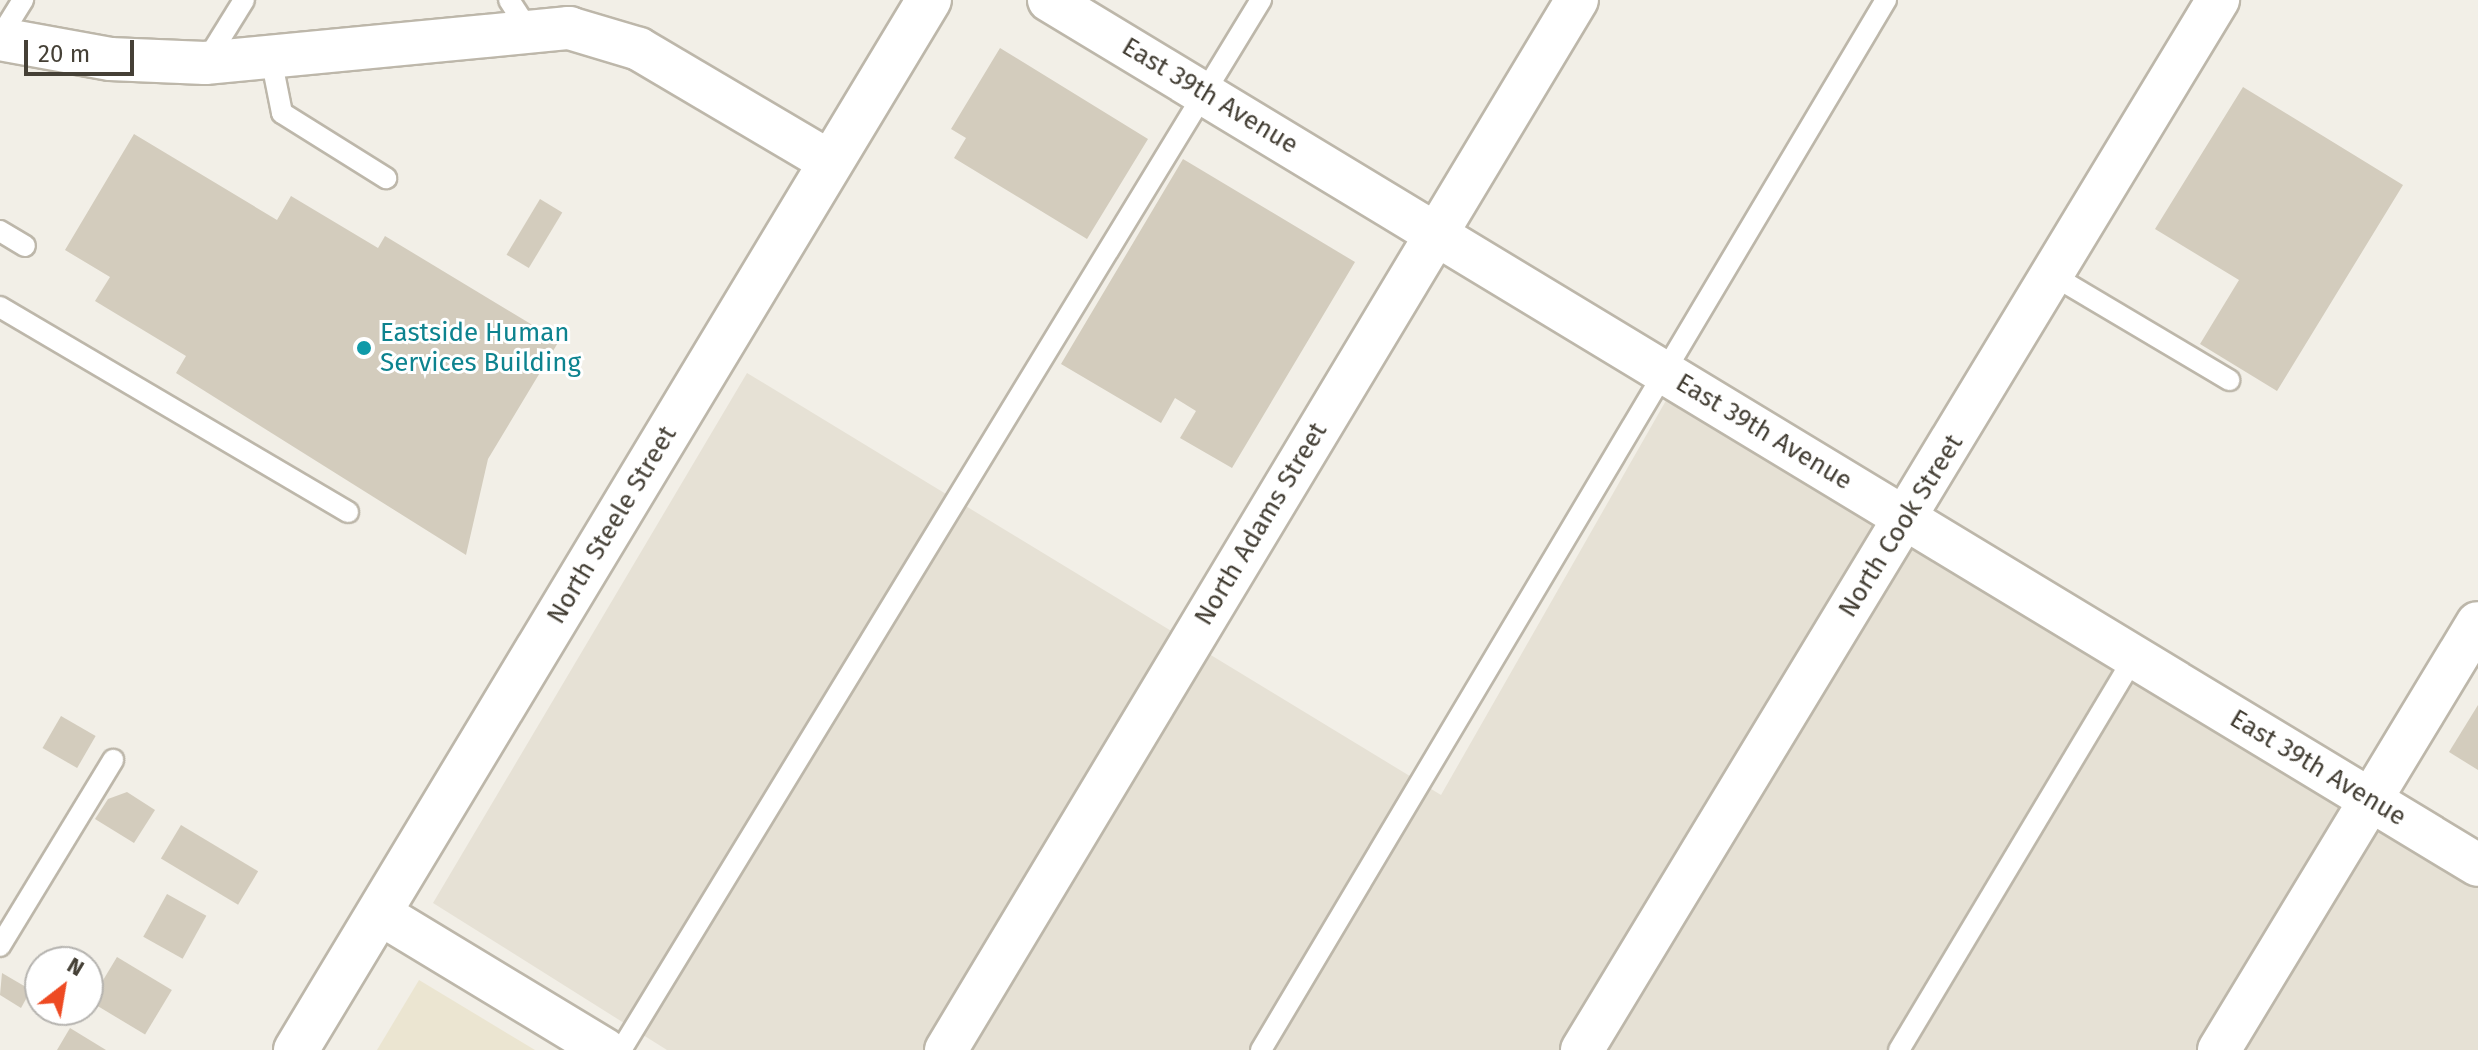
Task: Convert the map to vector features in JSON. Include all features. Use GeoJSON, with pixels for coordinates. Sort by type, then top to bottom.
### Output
{"type":"FeatureCollection","features":[{"type":"Feature","properties":{"kind":"street","name":"North Steele Street"},"geometry":{"type":"LineString","coordinates":[[296,1050],[929,0]]}},
{"type":"Feature","properties":{"kind":"street","name":"East 39th Avenue"},"geometry":{"type":"LineString","coordinates":[[1049,0],[2478,865]]}},
{"type":"Feature","properties":{"kind":"street","name":"North Adams Street"},"geometry":{"type":"LineString","coordinates":[[946,1050],[1577,0]]}},
{"type":"Feature","properties":{"kind":"street","name":"North Cook Street"},"geometry":{"type":"LineString","coordinates":[[1582,1050],[2054,276],[2218,0]]}},
{"type":"Feature","properties":{"kind":"street"},"geometry":{"type":"LineString","coordinates":[[0,38],[110,59],[205,63],[271,58],[519,14],[599,33],[639,49],[830,162]]}},
{"type":"Feature","properties":{"kind":"street"},"geometry":{"type":"LineString","coordinates":[[2219,1050],[2478,623]]}},
{"type":"Feature","properties":{"kind":"street"},"geometry":{"type":"LineString","coordinates":[[379,913],[605,1050]]}},
{"type":"Feature","properties":{"kind":"lane"},"geometry":{"type":"LineString","coordinates":[[0,38],[23,0]]}},
{"type":"Feature","properties":{"kind":"lane"},"geometry":{"type":"LineString","coordinates":[[205,63],[244,0]]}},
{"type":"Feature","properties":{"kind":"lane"},"geometry":{"type":"LineString","coordinates":[[621,1050],[1261,0]]}},
{"type":"Feature","properties":{"kind":"lane"},"geometry":{"type":"LineString","coordinates":[[1261,1050],[1886,0]]}},
{"type":"Feature","properties":{"kind":"lane"},"geometry":{"type":"LineString","coordinates":[[271,58],[282,113],[386,178]]}},
{"type":"Feature","properties":{"kind":"lane"},"geometry":{"type":"LineString","coordinates":[[0,231],[25,246]]}},
{"type":"Feature","properties":{"kind":"lane"},"geometry":{"type":"LineString","coordinates":[[2054,276],[2229,380]]}},
{"type":"Feature","properties":{"kind":"lane"},"geometry":{"type":"LineString","coordinates":[[0,307],[348,512]]}},
{"type":"Feature","properties":{"kind":"lane"},"geometry":{"type":"LineString","coordinates":[[1899,1050],[2135,656]]}},
{"type":"Feature","properties":{"kind":"lane"},"geometry":{"type":"LineString","coordinates":[[0,946],[113,760]]}},
{"type":"Feature","properties":{"kind":"shaded area"},"geometry":{"type":"Polygon","coordinates":[[[747,373],[1441,795],[1672,390],[2478,886],[2478,1050],[667,1050],[433,903],[747,373]]]}},
{"type":"Feature","properties":{"kind":"shaded area"},"geometry":{"type":"Polygon","coordinates":[[[419,980],[535,1050],[377,1050],[419,980]]]}},
{"type":"Feature","properties":{"kind":"building"},"geometry":{"type":"Polygon","coordinates":[[[1000,48],[1148,139],[1087,239],[954,158],[966,138],[951,129],[1000,48]]]}},
{"type":"Feature","properties":{"kind":"building"},"geometry":{"type":"Polygon","coordinates":[[[2243,87],[2403,185],[2277,391],[2200,344],[2239,280],[2155,229],[2243,87]]]}},
{"type":"Feature","properties":{"kind":"building","name":"Eastside Human Services Building"},"geometry":{"type":"Polygon","coordinates":[[[134,134],[277,220],[291,196],[378,248],[385,236],[559,341],[488,459],[466,555],[176,373],[186,356],[95,301],[110,277],[65,250],[134,134]]]}},
{"type":"Feature","properties":{"kind":"building"},"geometry":{"type":"Polygon","coordinates":[[[1183,159],[1355,262],[1232,468],[1180,438],[1196,411],[1175,398],[1161,423],[1061,364],[1183,159]]]}},
{"type":"Feature","properties":{"kind":"building"},"geometry":{"type":"Polygon","coordinates":[[[540,199],[562,212],[529,268],[507,255],[540,199]]]}},
{"type":"Feature","properties":{"kind":"building"},"geometry":{"type":"Polygon","coordinates":[[[2478,705],[2478,770],[2449,752],[2478,705]]]}},
{"type":"Feature","properties":{"kind":"building"},"geometry":{"type":"Polygon","coordinates":[[[61,716],[96,736],[77,768],[42,748],[61,716]]]}},
{"type":"Feature","properties":{"kind":"building"},"geometry":{"type":"Polygon","coordinates":[[[127,792],[155,810],[134,843],[95,819],[108,799],[127,792]]]}},
{"type":"Feature","properties":{"kind":"building"},"geometry":{"type":"Polygon","coordinates":[[[181,825],[258,871],[238,905],[161,858],[181,825]]]}},
{"type":"Feature","properties":{"kind":"building"},"geometry":{"type":"Polygon","coordinates":[[[167,894],[206,916],[183,959],[143,937],[167,894]]]}},
{"type":"Feature","properties":{"kind":"building"},"geometry":{"type":"Polygon","coordinates":[[[117,957],[172,990],[145,1035],[104,1010],[104,979],[117,957]]]}},
{"type":"Feature","properties":{"kind":"building"},"geometry":{"type":"Polygon","coordinates":[[[2,973],[24,986],[21,1008],[0,995],[2,973]]]}},
{"type":"Feature","properties":{"kind":"building"},"geometry":{"type":"Polygon","coordinates":[[[70,1028],[106,1050],[57,1050],[70,1028]]]}},
{"type":"Feature","properties":{"kind":"place","name":"Eastside Human Services Building"},"geometry":{"type":"Point","coordinates":[364,348]}}]}
